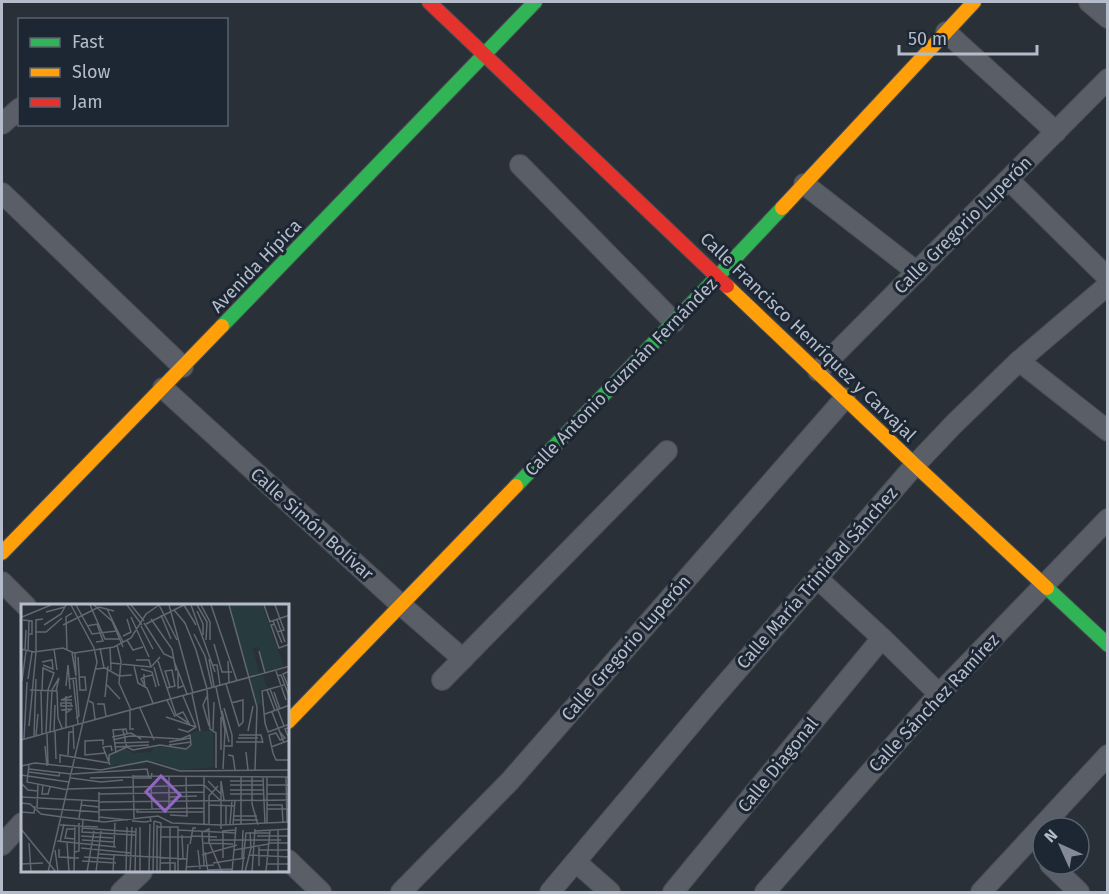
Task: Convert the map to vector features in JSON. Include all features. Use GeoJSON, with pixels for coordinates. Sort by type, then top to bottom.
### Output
{"type":"FeatureCollection","features":[{"type":"Feature","properties":{"kind":"street","name":"Calle Francisco Henríquez y Carvajal"},"geometry":{"type":"LineString","coordinates":[[429,2],[1107,645]]}},
{"type":"Feature","properties":{"kind":"street","name":"Avenida Hípica"},"geometry":{"type":"LineString","coordinates":[[2,553],[535,2]]}},
{"type":"Feature","properties":{"kind":"street","name":"Calle Antonio Guzmán Fernández"},"geometry":{"type":"LineString","coordinates":[[290,720],[718,276],[974,2]]}},
{"type":"Feature","properties":{"kind":"street"},"geometry":{"type":"LineString","coordinates":[[1089,2],[1107,18]]}},
{"type":"Feature","properties":{"kind":"street"},"geometry":{"type":"LineString","coordinates":[[946,32],[1056,132]]}},
{"type":"Feature","properties":{"kind":"street","name":"Calle Gregorio Luperón"},"geometry":{"type":"LineString","coordinates":[[819,371],[1107,79]]}},
{"type":"Feature","properties":{"kind":"street"},"geometry":{"type":"LineString","coordinates":[[520,165],[674,322]]}},
{"type":"Feature","properties":{"kind":"street"},"geometry":{"type":"LineString","coordinates":[[1009,180],[1107,278]]}},
{"type":"Feature","properties":{"kind":"street"},"geometry":{"type":"LineString","coordinates":[[804,184],[917,272]]}},
{"type":"Feature","properties":{"kind":"street"},"geometry":{"type":"LineString","coordinates":[[2,193],[183,367]]}},
{"type":"Feature","properties":{"kind":"street","name":"Calle María Trinidad Sánchez"},"geometry":{"type":"LineString","coordinates":[[550,892],[709,702],[915,465],[1019,361],[1107,285]]}},
{"type":"Feature","properties":{"kind":"street"},"geometry":{"type":"LineString","coordinates":[[1019,361],[1107,431]]}},
{"type":"Feature","properties":{"kind":"street","name":"Calle Simón Bolívar"},"geometry":{"type":"LineString","coordinates":[[163,388],[463,659]]}},
{"type":"Feature","properties":{"kind":"street","name":"Calle Gregorio Luperón"},"geometry":{"type":"LineString","coordinates":[[401,892],[510,781],[845,398]]}},
{"type":"Feature","properties":{"kind":"street"},"geometry":{"type":"LineString","coordinates":[[442,680],[667,451]]}},
{"type":"Feature","properties":{"kind":"street","name":"Calle Sánchez Ramírez"},"geometry":{"type":"LineString","coordinates":[[765,892],[939,694],[1107,519]]}},
{"type":"Feature","properties":{"kind":"street"},"geometry":{"type":"LineString","coordinates":[[817,578],[939,694]]}},
{"type":"Feature","properties":{"kind":"street"},"geometry":{"type":"LineString","coordinates":[[2,582],[24,604]]}},
{"type":"Feature","properties":{"kind":"street","name":"Calle Diagonal"},"geometry":{"type":"LineString","coordinates":[[673,892],[882,638]]}},
{"type":"Feature","properties":{"kind":"street"},"geometry":{"type":"LineString","coordinates":[[981,892],[1107,755]]}},
{"type":"Feature","properties":{"kind":"street"},"geometry":{"type":"LineString","coordinates":[[2,845],[21,824]]}},
{"type":"Feature","properties":{"kind":"street"},"geometry":{"type":"LineString","coordinates":[[1028,842],[1031,845]]}},
{"type":"Feature","properties":{"kind":"street"},"geometry":{"type":"LineString","coordinates":[[576,861],[610,892]]}},
{"type":"Feature","properties":{"kind":"street"},"geometry":{"type":"LineString","coordinates":[[290,862],[321,892]]}},
{"type":"Feature","properties":{"kind":"street"},"geometry":{"type":"LineString","coordinates":[[121,892],[141,873]]}},
{"type":"Feature","properties":{"kind":"street"},"geometry":{"type":"LineString","coordinates":[[1062,876],[1078,892]]}},
{"type":"Feature","properties":{"kind":"traffic: fast"},"geometry":{"type":"LineString","coordinates":[[222,326],[535,2]]}},
{"type":"Feature","properties":{"kind":"traffic: fast"},"geometry":{"type":"LineString","coordinates":[[516,486],[782,208]]}},
{"type":"Feature","properties":{"kind":"traffic: fast"},"geometry":{"type":"LineString","coordinates":[[1047,588],[1108,645]]}},
{"type":"Feature","properties":{"kind":"traffic: slow"},"geometry":{"type":"LineString","coordinates":[[782,208],[974,2]]}},
{"type":"Feature","properties":{"kind":"traffic: slow"},"geometry":{"type":"LineString","coordinates":[[727,286],[1047,588]]}},
{"type":"Feature","properties":{"kind":"traffic: slow"},"geometry":{"type":"LineString","coordinates":[[2,553],[222,326]]}},
{"type":"Feature","properties":{"kind":"traffic: slow"},"geometry":{"type":"LineString","coordinates":[[290,720],[516,486]]}},
{"type":"Feature","properties":{"kind":"traffic: jam"},"geometry":{"type":"LineString","coordinates":[[429,2],[727,286]]}}]}
